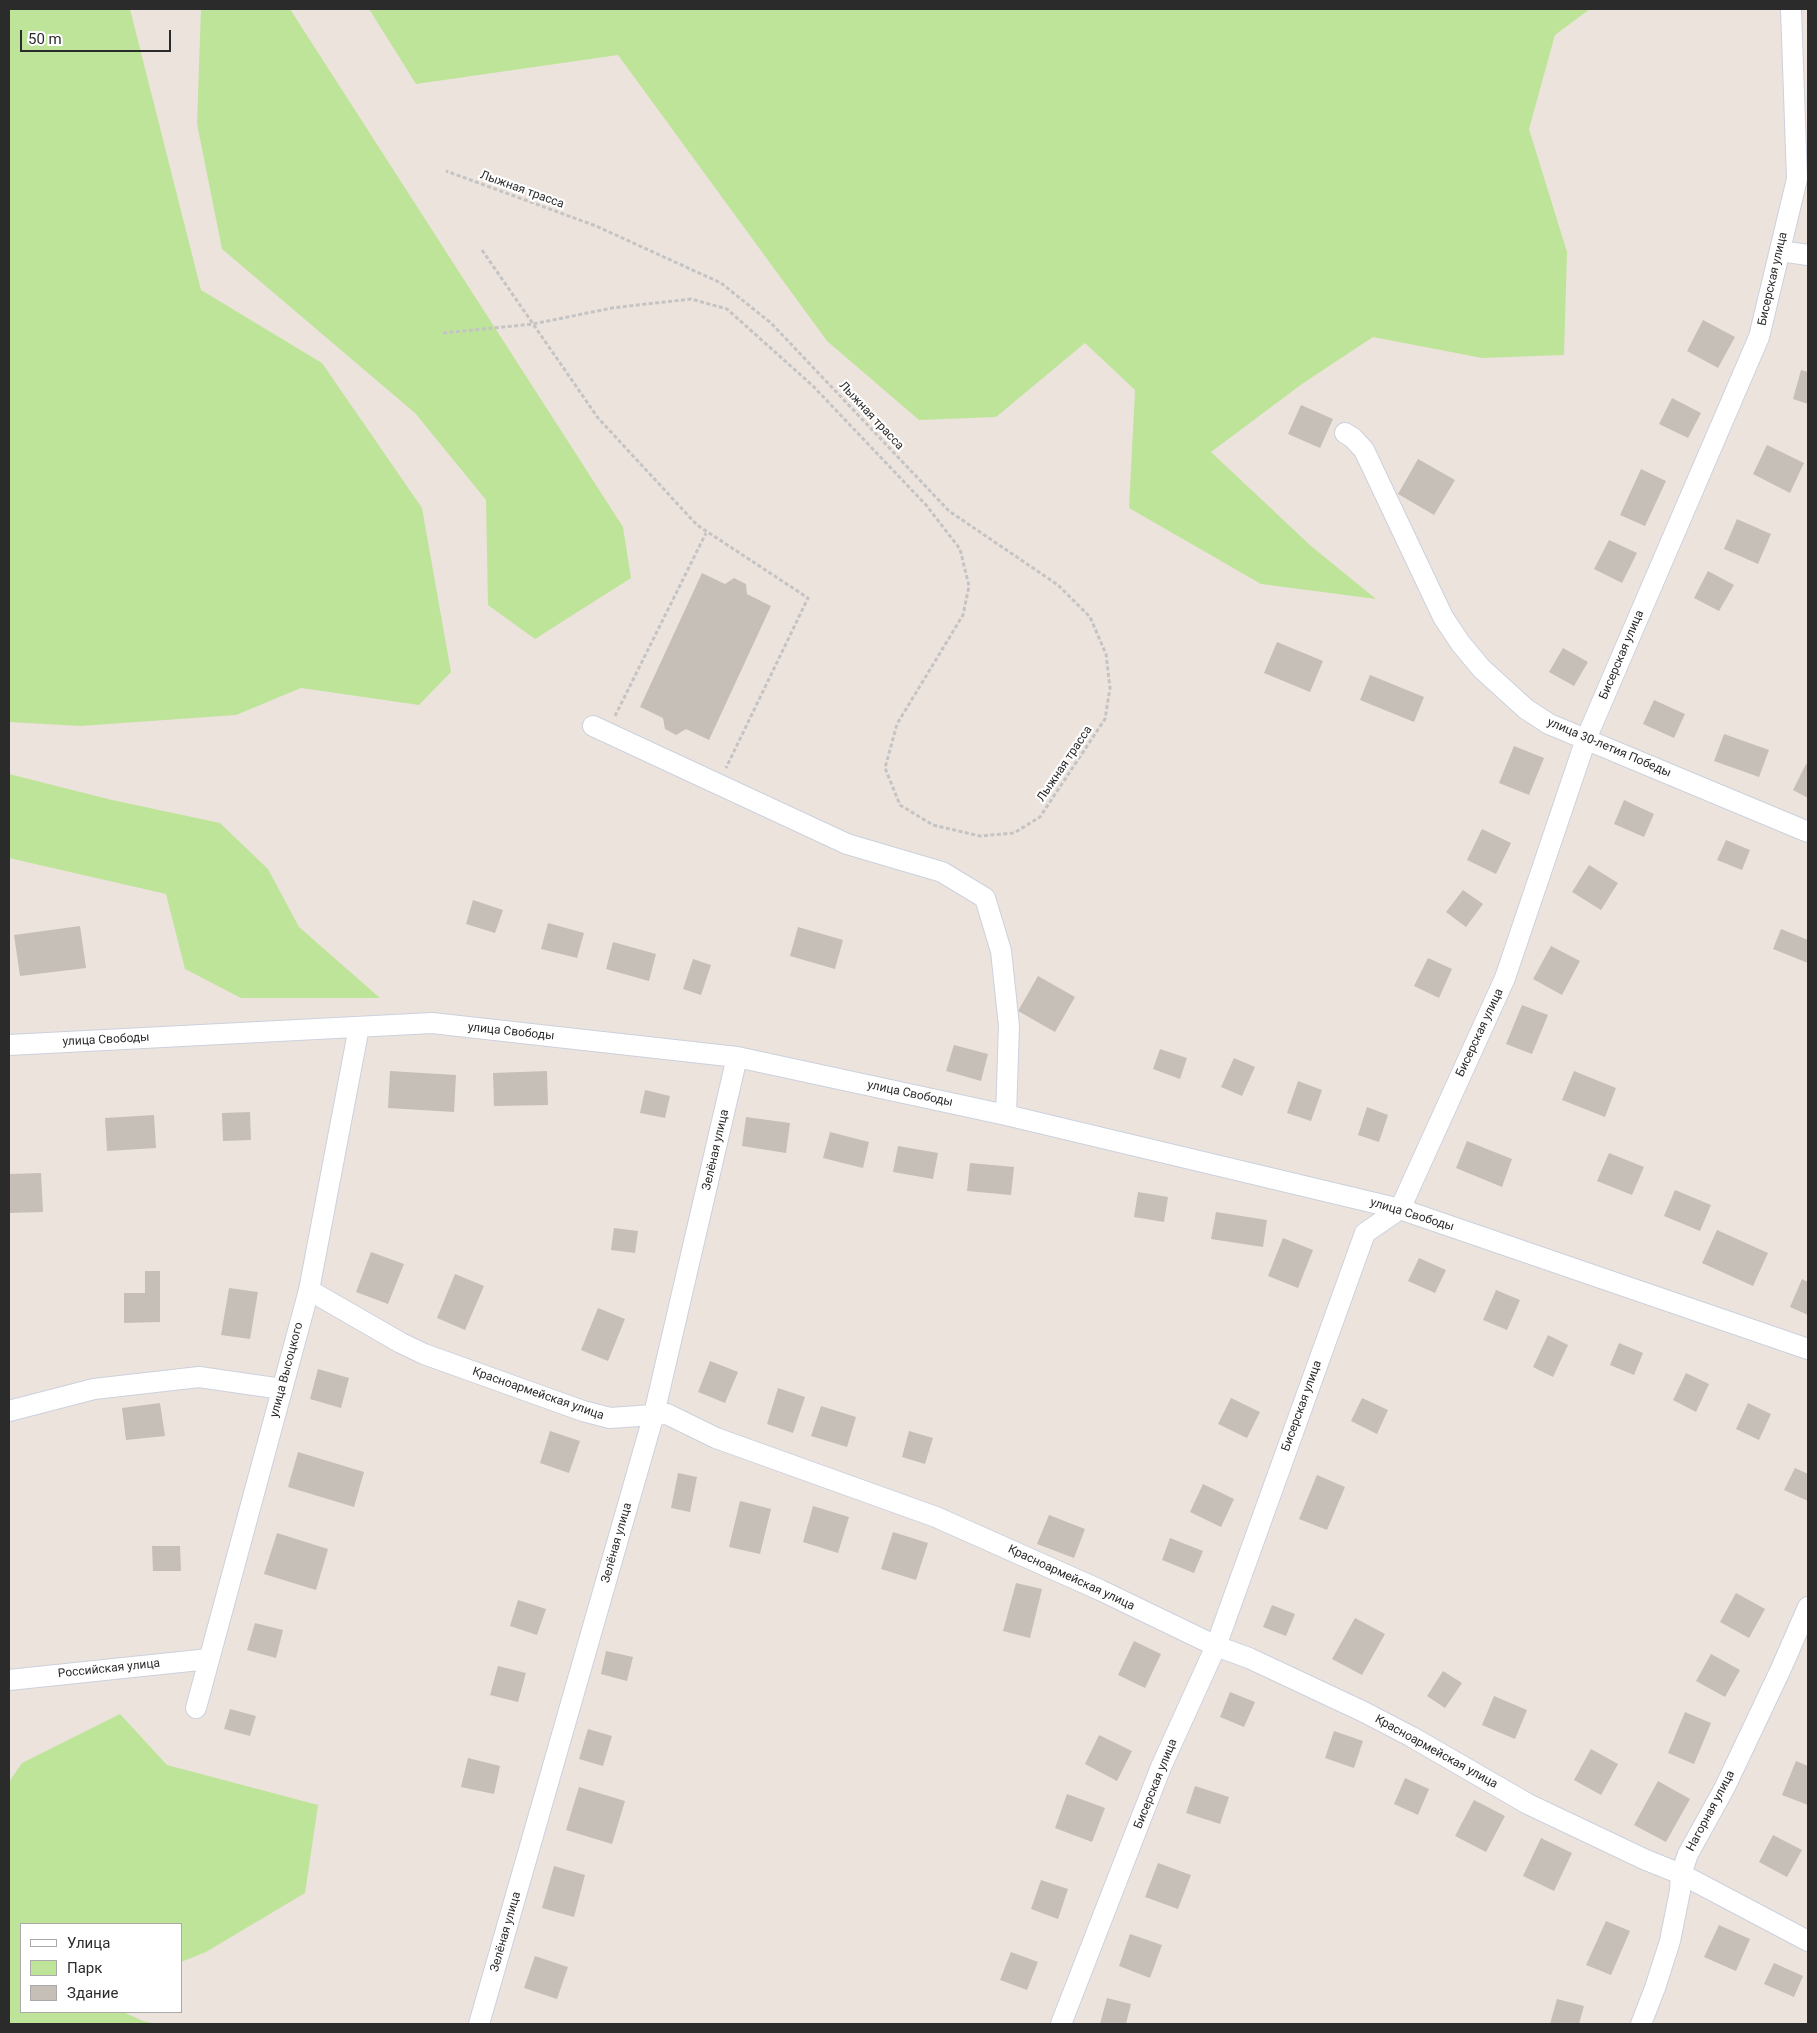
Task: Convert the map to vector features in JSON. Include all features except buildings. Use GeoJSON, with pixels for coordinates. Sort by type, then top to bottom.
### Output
{"type":"FeatureCollection","features":[{"type":"Feature","properties":{"kind":"street","name":"Бисерская улица"},"geometry":{"type":"LineString","coordinates":[[1061,2024],[1161,1767],[1216,1646],[1365,1233],[1400,1210],[1505,978],[1586,739],[1759,337],[1796,180],[1791,9]]}},
{"type":"Feature","properties":{"kind":"street"},"geometry":{"type":"LineString","coordinates":[[1780,251],[1808,255]]}},
{"type":"Feature","properties":{"kind":"street","name":"улица 30-летия Победы"},"geometry":{"type":"LineString","coordinates":[[1345,433],[1353,438],[1364,450],[1443,617],[1461,644],[1482,669],[1526,709],[1549,724],[1808,832]]}},
{"type":"Feature","properties":{"kind":"street"},"geometry":{"type":"LineString","coordinates":[[600,729],[847,844],[942,872],[984,898],[1001,951],[1009,1026],[1006,1115]]}},
{"type":"Feature","properties":{"kind":"street","name":"улица Свободы"},"geometry":{"type":"LineString","coordinates":[[9,1046],[432,1023],[737,1057],[1006,1115],[1400,1210],[1808,1349]]}},
{"type":"Feature","properties":{"kind":"street","name":"улица Высоцкого"},"geometry":{"type":"LineString","coordinates":[[196,1708],[309,1290],[360,1027]]}},
{"type":"Feature","properties":{"kind":"street","name":"Зелёная улица"},"geometry":{"type":"LineString","coordinates":[[479,2024],[654,1414],[737,1057]]}},
{"type":"Feature","properties":{"kind":"street","name":"Красноармейская улица"},"geometry":{"type":"LineString","coordinates":[[309,1290],[400,1343],[424,1354],[583,1411],[610,1418],[667,1414],[716,1438],[936,1516],[1100,1590],[1216,1646],[1249,1658],[1364,1712],[1412,1737],[1528,1804],[1646,1860],[1681,1874],[1808,1941]]}},
{"type":"Feature","properties":{"kind":"street"},"geometry":{"type":"LineString","coordinates":[[9,1410],[94,1389],[199,1378],[282,1389]]}},
{"type":"Feature","properties":{"kind":"street","name":"Нагорная улица"},"geometry":{"type":"LineString","coordinates":[[1641,2024],[1670,1941],[1680,1891],[1681,1874],[1692,1846],[1724,1789],[1780,1672],[1808,1607]]}},
{"type":"Feature","properties":{"kind":"street","name":"Российская улица"},"geometry":{"type":"LineString","coordinates":[[9,1680],[209,1659]]}},
{"type":"Feature","properties":{"kind":"path","name":"Лыжная трасса"},"geometry":{"type":"LineString","coordinates":[[443,333],[533,324],[612,308],[691,299],[728,310],[813,386],[926,505],[960,549],[970,586],[963,615],[897,724],[885,768],[900,805],[933,825],[980,836],[1014,833],[1040,816],[1105,719],[1110,688],[1106,654],[1090,617],[1058,584],[949,511],[771,323],[721,282],[596,226],[446,171]]}},
{"type":"Feature","properties":{"kind":"path"},"geometry":{"type":"LineString","coordinates":[[482,250],[598,418],[706,533],[808,598],[718,784]]}},
{"type":"Feature","properties":{"kind":"path"},"geometry":{"type":"LineString","coordinates":[[600,729],[706,533]]}},
{"type":"Feature","properties":{"kind":"green space"},"geometry":{"type":"Polygon","coordinates":[[[9,9],[130,9],[201,290],[322,363],[422,508],[451,672],[419,705],[301,688],[236,715],[80,726],[9,722],[9,9]]]}},
{"type":"Feature","properties":{"kind":"green space"},"geometry":{"type":"Polygon","coordinates":[[[201,9],[290,9],[623,527],[631,578],[535,639],[488,605],[486,500],[415,413],[222,249],[197,124],[201,9]]]}},
{"type":"Feature","properties":{"kind":"green space"},"geometry":{"type":"Polygon","coordinates":[[[369,9],[1590,9],[1555,35],[1529,129],[1567,252],[1564,355],[1482,358],[1373,337],[1302,384],[1211,452],[1311,546],[1376,599],[1261,584],[1129,508],[1135,390],[1085,343],[996,417],[919,420],[827,341],[618,55],[416,84],[369,9]]]}},
{"type":"Feature","properties":{"kind":"green space"},"geometry":{"type":"Polygon","coordinates":[[[9,774],[112,800],[220,823],[268,869],[299,927],[380,998],[241,998],[185,969],[166,894],[9,858],[9,774]]]}},
{"type":"Feature","properties":{"kind":"green space"},"geometry":{"type":"Polygon","coordinates":[[[120,1714],[167,1765],[318,1805],[305,1893],[206,1952],[182,1962],[182,1923],[20,1923],[20,2013],[125,2013],[143,2021],[157,2024],[9,2024],[9,1782],[22,1763],[120,1714]]]}}]}
